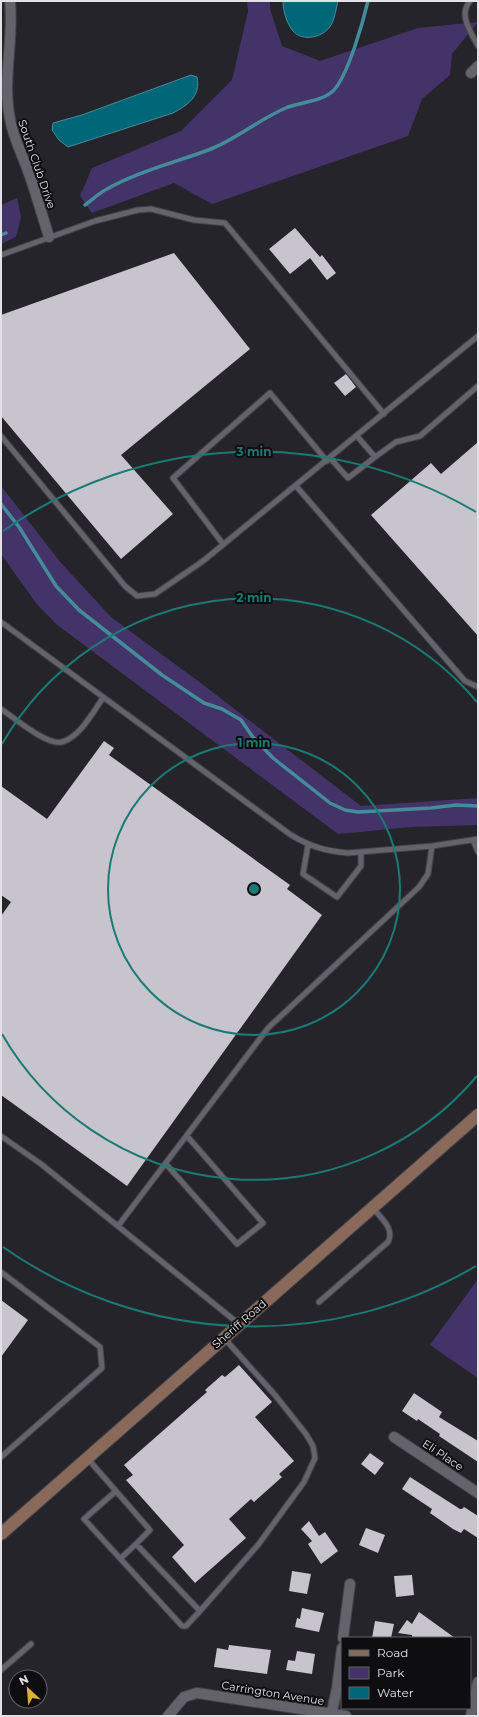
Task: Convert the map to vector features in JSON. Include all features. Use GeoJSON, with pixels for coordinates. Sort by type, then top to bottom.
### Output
{"type":"FeatureCollection","features":[{"type":"Feature","properties":{"kind":"main road","name":"Sheriff Road"},"geometry":{"type":"LineString","coordinates":[[1,1534],[478,1115]]}},
{"type":"Feature","properties":{"kind":"street","name":"South Club Drive"},"geometry":{"type":"LineString","coordinates":[[10,1],[12,31],[7,94],[10,119],[15,138],[37,195],[49,238]]}},
{"type":"Feature","properties":{"kind":"street","name":"Eli Place"},"geometry":{"type":"LineString","coordinates":[[394,1437],[478,1493]]}},
{"type":"Feature","properties":{"kind":"street"},"geometry":{"type":"LineString","coordinates":[[343,1637],[350,1584]]}},
{"type":"Feature","properties":{"kind":"street"},"geometry":{"type":"LineString","coordinates":[[331,1715],[337,1688],[341,1656]]}},
{"type":"Feature","properties":{"kind":"street"},"geometry":{"type":"LineString","coordinates":[[471,1716],[478,1682]]}},
{"type":"Feature","properties":{"kind":"street","name":"Carrington Avenue"},"geometry":{"type":"LineString","coordinates":[[168,1716],[181,1699],[187,1695],[197,1693],[331,1715],[346,1716]]}},
{"type":"Feature","properties":{"kind":"lane"},"geometry":{"type":"LineString","coordinates":[[470,1],[466,7],[465,18],[478,46]]}},
{"type":"Feature","properties":{"kind":"lane"},"geometry":{"type":"LineString","coordinates":[[1,255],[95,221],[125,213],[151,209],[194,220],[225,223],[384,414]]}},
{"type":"Feature","properties":{"kind":"lane"},"geometry":{"type":"LineString","coordinates":[[1,436],[125,586],[137,596],[155,594],[202,561],[296,486],[478,336]]}},
{"type":"Feature","properties":{"kind":"lane"},"geometry":{"type":"LineString","coordinates":[[223,544],[173,478],[270,393],[328,459],[348,478],[375,456],[396,442],[420,436],[478,386]]}},
{"type":"Feature","properties":{"kind":"lane"},"geometry":{"type":"LineString","coordinates":[[357,436],[375,456]]}},
{"type":"Feature","properties":{"kind":"lane"},"geometry":{"type":"LineString","coordinates":[[296,486],[465,681],[478,687]]}},
{"type":"Feature","properties":{"kind":"lane"},"geometry":{"type":"LineString","coordinates":[[1,622],[291,835],[308,845],[335,852],[361,853],[432,846],[475,839],[478,852]]}},
{"type":"Feature","properties":{"kind":"lane"},"geometry":{"type":"LineString","coordinates":[[1,709],[48,741],[61,742],[73,736],[83,726],[103,698]]}},
{"type":"Feature","properties":{"kind":"lane"},"geometry":{"type":"LineString","coordinates":[[308,845],[303,874],[337,897],[361,866],[361,853]]}},
{"type":"Feature","properties":{"kind":"lane"},"geometry":{"type":"LineString","coordinates":[[118,1226],[268,1028],[419,887],[428,874],[432,846]]}},
{"type":"Feature","properties":{"kind":"lane"},"geometry":{"type":"LineString","coordinates":[[1,1136],[41,1164],[239,1324]]}},
{"type":"Feature","properties":{"kind":"lane"},"geometry":{"type":"LineString","coordinates":[[166,1164],[237,1244],[263,1223],[187,1136]]}},
{"type":"Feature","properties":{"kind":"lane"},"geometry":{"type":"LineString","coordinates":[[319,1302],[388,1242],[390,1238],[390,1231],[372,1207]]}},
{"type":"Feature","properties":{"kind":"lane"},"geometry":{"type":"LineString","coordinates":[[1,1272],[100,1347],[102,1368],[1,1457]]}},
{"type":"Feature","properties":{"kind":"lane"},"geometry":{"type":"LineString","coordinates":[[116,1491],[84,1519],[182,1626],[186,1626],[258,1545],[304,1482],[315,1458],[313,1446],[306,1434],[224,1338]]}},
{"type":"Feature","properties":{"kind":"lane"},"geometry":{"type":"LineString","coordinates":[[87,1458],[150,1530],[121,1558]]}},
{"type":"Feature","properties":{"kind":"lane"},"geometry":{"type":"LineString","coordinates":[[136,1544],[200,1611]]}},
{"type":"Feature","properties":{"kind":"lane"},"geometry":{"type":"LineString","coordinates":[[1,1670],[31,1644]]}},
{"type":"Feature","properties":{"kind":"green space"},"geometry":{"type":"Polygon","coordinates":[[[247,1],[270,1],[270,9],[282,46],[320,61],[418,28],[478,22],[452,54],[450,75],[422,99],[408,136],[212,204],[174,183],[92,213],[80,196],[92,168],[181,131],[232,80],[248,11],[247,1]]]}},
{"type":"Feature","properties":{"kind":"green space"},"geometry":{"type":"Polygon","coordinates":[[[17,198],[21,217],[16,237],[1,244],[1,205],[17,198]]]}},
{"type":"Feature","properties":{"kind":"green space"},"geometry":{"type":"Polygon","coordinates":[[[1,486],[62,564],[111,617],[202,684],[361,806],[478,798],[478,825],[411,827],[338,834],[56,624],[36,603],[1,554],[1,486]]]}},
{"type":"Feature","properties":{"kind":"green space"},"geometry":{"type":"Polygon","coordinates":[[[478,1279],[478,1378],[430,1345],[478,1279]]]}},
{"type":"Feature","properties":{"kind":"water"},"geometry":{"type":"Polygon","coordinates":[[[283,1],[338,1],[334,20],[328,29],[320,35],[304,37],[299,36],[292,30],[286,18],[283,1]]]}},
{"type":"Feature","properties":{"kind":"water"},"geometry":{"type":"Polygon","coordinates":[[[191,75],[197,77],[198,84],[195,95],[184,107],[173,113],[68,147],[59,140],[52,130],[53,123],[82,115],[191,75]]]}},
{"type":"Feature","properties":{"kind":"building"},"geometry":{"type":"Polygon","coordinates":[[[295,228],[320,257],[322,255],[336,273],[327,280],[310,258],[290,274],[269,249],[295,228]]]}},
{"type":"Feature","properties":{"kind":"building"},"geometry":{"type":"Polygon","coordinates":[[[174,253],[250,349],[121,455],[173,514],[121,559],[1,416],[1,315],[174,253]]]}},
{"type":"Feature","properties":{"kind":"building"},"geometry":{"type":"Polygon","coordinates":[[[346,374],[356,387],[345,396],[334,383],[346,374]]]}},
{"type":"Feature","properties":{"kind":"building"},"geometry":{"type":"Polygon","coordinates":[[[478,442],[478,636],[371,515],[431,463],[441,474],[478,442]]]}},
{"type":"Feature","properties":{"kind":"building"},"geometry":{"type":"Polygon","coordinates":[[[104,741],[114,748],[109,755],[290,885],[287,889],[322,915],[127,1186],[1,1095],[1,916],[11,902],[1,895],[1,786],[47,819],[104,741]]]}},
{"type":"Feature","properties":{"kind":"building"},"geometry":{"type":"Polygon","coordinates":[[[1,1300],[28,1320],[1,1357],[1,1300]]]}},
{"type":"Feature","properties":{"kind":"building"},"geometry":{"type":"Polygon","coordinates":[[[239,1365],[272,1402],[255,1417],[294,1461],[279,1474],[282,1477],[254,1502],[251,1499],[229,1519],[246,1538],[195,1583],[172,1557],[184,1545],[126,1480],[133,1475],[124,1465],[207,1392],[205,1390],[222,1375],[225,1377],[239,1365]]]}},
{"type":"Feature","properties":{"kind":"building"},"geometry":{"type":"Polygon","coordinates":[[[414,1393],[442,1412],[439,1417],[478,1441],[478,1462],[439,1436],[440,1434],[418,1419],[417,1421],[402,1411],[414,1393]]]}},
{"type":"Feature","properties":{"kind":"building"},"geometry":{"type":"Polygon","coordinates":[[[370,1453],[384,1463],[375,1475],[361,1464],[370,1453]]]}},
{"type":"Feature","properties":{"kind":"building"},"geometry":{"type":"Polygon","coordinates":[[[410,1477],[460,1509],[464,1507],[478,1516],[478,1538],[464,1529],[461,1533],[453,1529],[430,1513],[432,1509],[402,1489],[410,1477]]]}},
{"type":"Feature","properties":{"kind":"building"},"geometry":{"type":"Polygon","coordinates":[[[309,1521],[319,1536],[325,1532],[338,1551],[321,1564],[308,1544],[312,1541],[301,1529],[309,1521]]]}},
{"type":"Feature","properties":{"kind":"building"},"geometry":{"type":"Polygon","coordinates":[[[366,1528],[385,1535],[378,1553],[359,1545],[366,1528]]]}},
{"type":"Feature","properties":{"kind":"building"},"geometry":{"type":"Polygon","coordinates":[[[292,1571],[311,1574],[307,1594],[289,1591],[292,1571]]]}},
{"type":"Feature","properties":{"kind":"building"},"geometry":{"type":"Polygon","coordinates":[[[412,1575],[414,1595],[396,1597],[394,1576],[412,1575]]]}},
{"type":"Feature","properties":{"kind":"building"},"geometry":{"type":"Polygon","coordinates":[[[302,1608],[324,1613],[319,1632],[295,1627],[297,1618],[300,1619],[302,1608]]]}},
{"type":"Feature","properties":{"kind":"building"},"geometry":{"type":"Polygon","coordinates":[[[419,1612],[454,1637],[412,1637],[412,1635],[398,1633],[407,1620],[412,1624],[419,1612]]]}},
{"type":"Feature","properties":{"kind":"building"},"geometry":{"type":"Polygon","coordinates":[[[375,1621],[394,1624],[391,1637],[372,1637],[375,1621]]]}},
{"type":"Feature","properties":{"kind":"building"},"geometry":{"type":"Polygon","coordinates":[[[229,1645],[271,1650],[267,1674],[214,1667],[217,1648],[228,1650],[229,1645]]]}},
{"type":"Feature","properties":{"kind":"building"},"geometry":{"type":"Polygon","coordinates":[[[297,1651],[315,1654],[312,1674],[286,1670],[288,1660],[295,1661],[297,1651]]]}},
{"type":"Feature","properties":{"kind":"waterway"},"geometry":{"type":"LineString","coordinates":[[85,205],[101,192],[132,177],[211,149],[288,107],[318,99],[333,91],[339,84],[344,74],[359,35],[368,1]]}},
{"type":"Feature","properties":{"kind":"waterway"},"geometry":{"type":"LineString","coordinates":[[1,235],[6,233]]}},
{"type":"Feature","properties":{"kind":"waterway"},"geometry":{"type":"LineString","coordinates":[[1,504],[19,527],[56,586],[79,610],[162,675],[204,703],[222,709],[241,720],[252,736],[273,758],[330,803],[345,810],[358,812],[431,808],[456,805],[478,806]]}}]}
